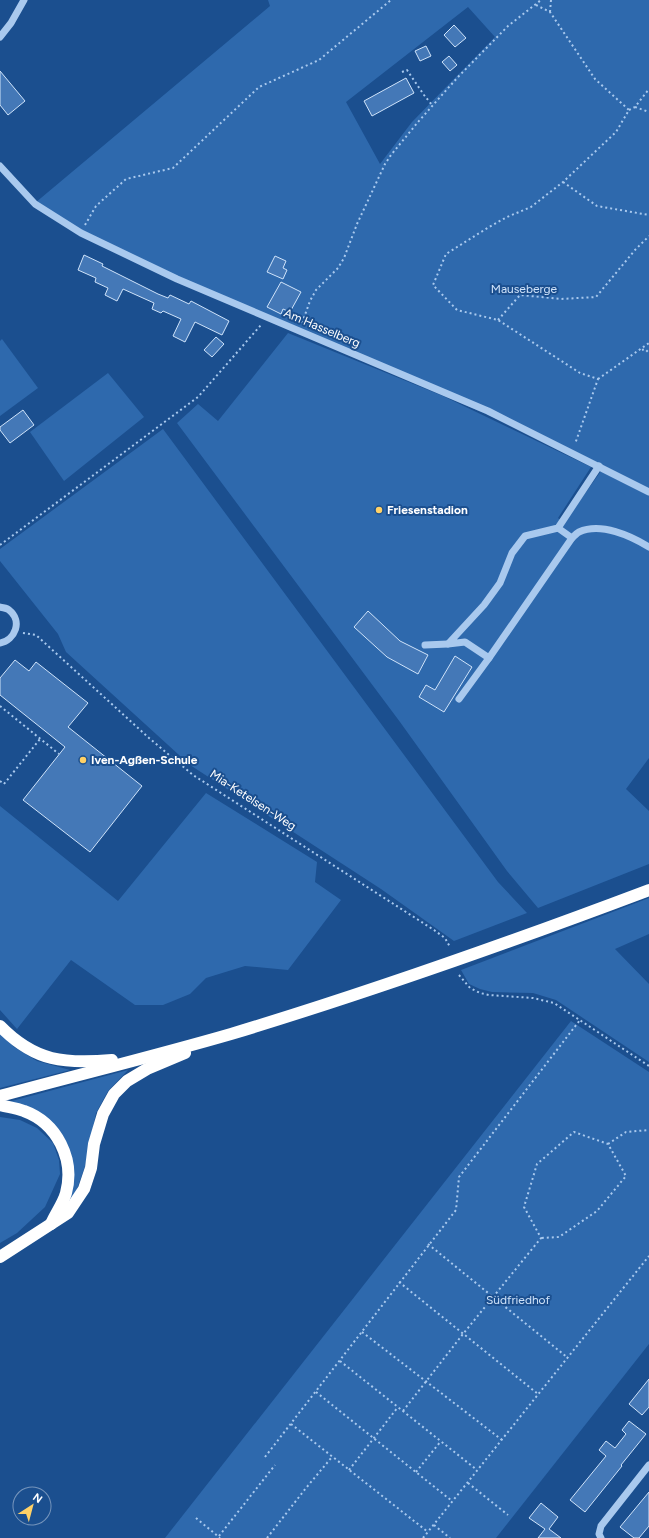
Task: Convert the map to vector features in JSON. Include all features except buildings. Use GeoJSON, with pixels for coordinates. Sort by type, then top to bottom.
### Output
{"type":"FeatureCollection","features":[{"type":"Feature","properties":{"kind":"highway"},"geometry":{"type":"LineString","coordinates":[[0,1096],[230,1034],[344,999],[518,939],[649,890]]}},
{"type":"Feature","properties":{"kind":"highway"},"geometry":{"type":"LineString","coordinates":[[0,1026],[17,1042],[38,1054],[60,1061],[85,1062],[141,1058]]}},
{"type":"Feature","properties":{"kind":"highway"},"geometry":{"type":"LineString","coordinates":[[0,1257],[68,1213],[84,1189],[91,1168],[94,1144],[103,1114],[114,1094],[127,1081],[147,1069],[230,1034]]}},
{"type":"Feature","properties":{"kind":"highway"},"geometry":{"type":"LineString","coordinates":[[0,1105],[24,1110],[43,1120],[59,1138],[67,1158],[69,1175],[66,1194],[50,1226]]}},
{"type":"Feature","properties":{"kind":"street"},"geometry":{"type":"LineString","coordinates":[[0,37],[11,23],[24,0]]}},
{"type":"Feature","properties":{"kind":"street","name":"Am Hasselberg"},"geometry":{"type":"LineString","coordinates":[[0,166],[34,204],[81,233],[178,279],[454,395],[600,466],[649,492]]}},
{"type":"Feature","properties":{"kind":"street"},"geometry":{"type":"LineString","coordinates":[[448,644],[484,605],[500,583],[512,553],[525,536],[558,528],[600,466]]}},
{"type":"Feature","properties":{"kind":"street"},"geometry":{"type":"LineString","coordinates":[[558,528],[572,538]]}},
{"type":"Feature","properties":{"kind":"street"},"geometry":{"type":"LineString","coordinates":[[459,699],[572,538],[579,532],[602,529],[635,538],[649,546]]}},
{"type":"Feature","properties":{"kind":"street"},"geometry":{"type":"LineString","coordinates":[[0,607],[9,610],[16,619],[16,631],[8,641],[0,643]]}},
{"type":"Feature","properties":{"kind":"street"},"geometry":{"type":"LineString","coordinates":[[425,645],[465,642],[489,658]]}},
{"type":"Feature","properties":{"kind":"street"},"geometry":{"type":"LineString","coordinates":[[601,1538],[599,1534],[601,1526],[649,1465]]}},
{"type":"Feature","properties":{"kind":"path"},"geometry":{"type":"LineString","coordinates":[[81,233],[96,206],[126,179],[173,168],[259,87],[319,60],[390,0]]}},
{"type":"Feature","properties":{"kind":"path"},"geometry":{"type":"LineString","coordinates":[[299,331],[310,301],[316,290],[338,268],[344,258],[357,224],[385,164],[406,135],[432,104],[508,26],[541,0]]}},
{"type":"Feature","properties":{"kind":"path"},"geometry":{"type":"LineString","coordinates":[[550,0],[550,12]]}},
{"type":"Feature","properties":{"kind":"path"},"geometry":{"type":"LineString","coordinates":[[536,5],[550,12],[595,79],[629,110]]}},
{"type":"Feature","properties":{"kind":"path"},"geometry":{"type":"LineString","coordinates":[[402,72],[407,70],[432,104]]}},
{"type":"Feature","properties":{"kind":"path"},"geometry":{"type":"LineString","coordinates":[[598,378],[580,373],[498,320],[457,310],[433,285],[446,254],[495,223],[530,207],[564,182],[616,132],[629,110],[635,106],[649,89]]}},
{"type":"Feature","properties":{"kind":"path"},"geometry":{"type":"LineString","coordinates":[[635,106],[649,112]]}},
{"type":"Feature","properties":{"kind":"path"},"geometry":{"type":"LineString","coordinates":[[564,182],[597,206],[649,215]]}},
{"type":"Feature","properties":{"kind":"path"},"geometry":{"type":"LineString","coordinates":[[498,320],[520,295],[562,299],[596,297],[634,250],[649,236]]}},
{"type":"Feature","properties":{"kind":"path"},"geometry":{"type":"LineString","coordinates":[[0,545],[198,397],[267,317]]}},
{"type":"Feature","properties":{"kind":"path"},"geometry":{"type":"LineString","coordinates":[[576,439],[598,378],[649,344]]}},
{"type":"Feature","properties":{"kind":"path"},"geometry":{"type":"LineString","coordinates":[[641,350],[644,349],[649,353]]}},
{"type":"Feature","properties":{"kind":"path","name":"Mia-Ketelsen-Weg"},"geometry":{"type":"LineString","coordinates":[[16,631],[36,635],[149,738],[193,775],[434,930],[445,938],[450,947]]}},
{"type":"Feature","properties":{"kind":"path"},"geometry":{"type":"LineString","coordinates":[[0,706],[59,754]]}},
{"type":"Feature","properties":{"kind":"path"},"geometry":{"type":"LineString","coordinates":[[0,781],[4,784],[40,739]]}},
{"type":"Feature","properties":{"kind":"path"},"geometry":{"type":"LineString","coordinates":[[459,975],[470,988],[480,993],[533,998],[554,1003],[649,1066]]}},
{"type":"Feature","properties":{"kind":"path"},"geometry":{"type":"LineString","coordinates":[[265,1457],[340,1361],[428,1244],[456,1210],[459,1177],[580,1020]]}},
{"type":"Feature","properties":{"kind":"path"},"geometry":{"type":"LineString","coordinates":[[608,1144],[626,1132],[649,1130]]}},
{"type":"Feature","properties":{"kind":"path"},"geometry":{"type":"LineString","coordinates":[[574,1132],[608,1144],[626,1176],[597,1211],[559,1238],[541,1238],[524,1207],[537,1164],[574,1132]]}},
{"type":"Feature","properties":{"kind":"path"},"geometry":{"type":"LineString","coordinates":[[403,1411],[425,1381],[541,1238]]}},
{"type":"Feature","properties":{"kind":"path"},"geometry":{"type":"LineString","coordinates":[[428,1244],[568,1358]]}},
{"type":"Feature","properties":{"kind":"path"},"geometry":{"type":"LineString","coordinates":[[423,1538],[649,1256]]}},
{"type":"Feature","properties":{"kind":"path"},"geometry":{"type":"LineString","coordinates":[[399,1282],[538,1394]]}},
{"type":"Feature","properties":{"kind":"path"},"geometry":{"type":"LineString","coordinates":[[362,1332],[502,1440]]}},
{"type":"Feature","properties":{"kind":"path"},"geometry":{"type":"LineString","coordinates":[[340,1361],[478,1470]]}},
{"type":"Feature","properties":{"kind":"path"},"geometry":{"type":"LineString","coordinates":[[316,1392],[453,1502]]}},
{"type":"Feature","properties":{"kind":"path"},"geometry":{"type":"LineString","coordinates":[[349,1470],[398,1407]]}},
{"type":"Feature","properties":{"kind":"path"},"geometry":{"type":"LineString","coordinates":[[291,1424],[428,1532]]}},
{"type":"Feature","properties":{"kind":"path"},"geometry":{"type":"LineString","coordinates":[[416,1472],[441,1441]]}},
{"type":"Feature","properties":{"kind":"path"},"geometry":{"type":"LineString","coordinates":[[267,1538],[332,1457]]}},
{"type":"Feature","properties":{"kind":"path"},"geometry":{"type":"LineString","coordinates":[[196,1518],[220,1537],[275,1465]]}},
{"type":"Feature","properties":{"kind":"path"},"geometry":{"type":"LineString","coordinates":[[468,1482],[508,1515]]}},
{"type":"Feature","properties":{"kind":"path"},"geometry":{"type":"LineString","coordinates":[[434,1525],[450,1538]]}},
{"type":"Feature","properties":{"kind":"green space","name":"Mauseberge"},"geometry":{"type":"Polygon","coordinates":[[[268,0],[649,0],[649,490],[581,456],[178,278],[82,231],[35,203],[270,6],[268,0]],[[468,7],[346,102],[380,164],[412,122],[495,37],[468,7]]]}},
{"type":"Feature","properties":{"kind":"green space"},"geometry":{"type":"Polygon","coordinates":[[[288,333],[443,396],[591,467],[558,518],[564,523],[601,471],[649,496],[649,758],[626,789],[649,811],[649,864],[538,908],[507,871],[400,722],[177,423],[198,404],[218,421],[288,333]]]}},
{"type":"Feature","properties":{"kind":"green space"},"geometry":{"type":"Polygon","coordinates":[[[2,339],[38,388],[0,416],[0,341],[2,339]]]}},
{"type":"Feature","properties":{"kind":"green space"},"geometry":{"type":"Polygon","coordinates":[[[108,373],[144,417],[64,481],[30,432],[108,373]]]}},
{"type":"Feature","properties":{"kind":"green space"},"geometry":{"type":"Polygon","coordinates":[[[163,429],[498,882],[527,913],[454,941],[381,889],[190,765],[66,652],[58,634],[0,561],[0,549],[163,429]]]}},
{"type":"Feature","properties":{"kind":"green space"},"geometry":{"type":"Polygon","coordinates":[[[206,793],[317,862],[315,882],[341,900],[288,970],[245,966],[206,978],[190,994],[163,1005],[135,1005],[71,960],[17,1029],[0,1010],[0,806],[118,901],[206,793]]]}},
{"type":"Feature","properties":{"kind":"green space"},"geometry":{"type":"Polygon","coordinates":[[[649,898],[649,934],[615,949],[649,984],[649,1062],[556,1000],[533,993],[492,992],[480,989],[469,984],[461,970],[649,898]]]}},
{"type":"Feature","properties":{"kind":"green space","name":"Südfriedhof"},"geometry":{"type":"Polygon","coordinates":[[[571,1021],[649,1072],[649,1344],[496,1538],[165,1538],[571,1021]]]}},
{"type":"Feature","properties":{"kind":"green space"},"geometry":{"type":"Polygon","coordinates":[[[0,1032],[14,1047],[37,1061],[70,1070],[0,1088],[0,1032]]]}},
{"type":"Feature","properties":{"kind":"green space"},"geometry":{"type":"Polygon","coordinates":[[[128,1070],[108,1091],[96,1113],[85,1166],[76,1192],[66,1205],[73,1176],[72,1158],[63,1135],[46,1117],[8,1102],[128,1070]]]}},
{"type":"Feature","properties":{"kind":"green space"},"geometry":{"type":"Polygon","coordinates":[[[0,1117],[20,1120],[37,1128],[53,1143],[59,1160],[60,1174],[45,1207],[17,1233],[0,1243],[0,1117]]]}},
{"type":"Feature","properties":{"kind":"place","name":"Friesenstadion"},"geometry":{"type":"Point","coordinates":[379,510]}},
{"type":"Feature","properties":{"kind":"place","name":"Iven-Agßen-Schule"},"geometry":{"type":"Point","coordinates":[83,760]}}]}
